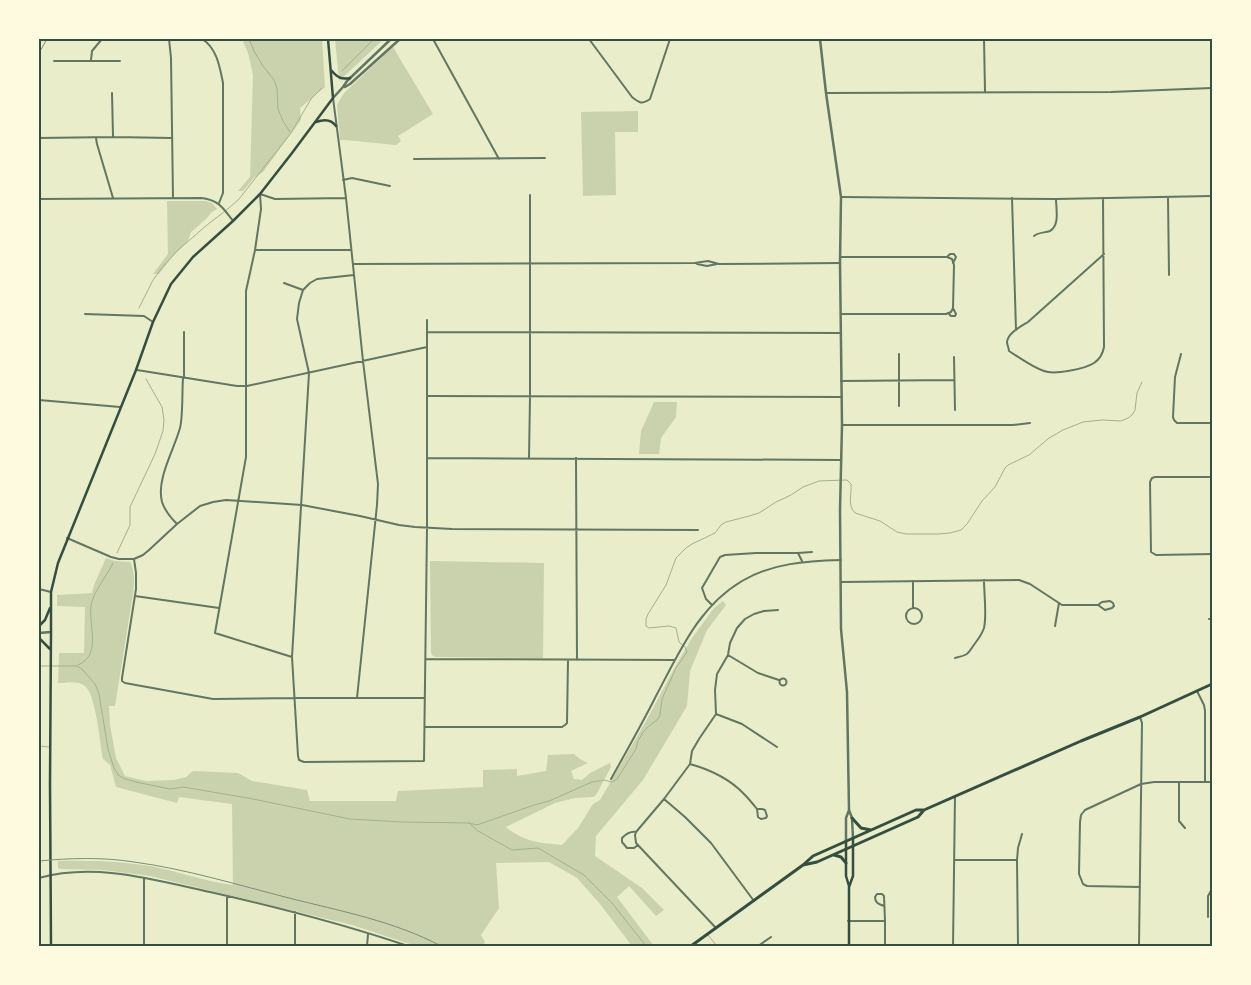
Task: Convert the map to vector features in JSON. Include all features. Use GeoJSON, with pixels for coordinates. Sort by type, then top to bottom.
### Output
{"type":"FeatureCollection","features":[{"type":"Feature","properties":{"kind":"main road"},"geometry":{"type":"LineString","coordinates":[[51,946],[51,592],[58,563],[136,370],[153,322],[171,284],[193,257],[260,194],[333,98],[328,39]]}},
{"type":"Feature","properties":{"kind":"main road"},"geometry":{"type":"LineString","coordinates":[[330,69],[338,78],[350,78]]}},
{"type":"Feature","properties":{"kind":"main road"},"geometry":{"type":"LineString","coordinates":[[315,122],[327,120],[332,121],[336,126]]}},
{"type":"Feature","properties":{"kind":"main road"},"geometry":{"type":"LineString","coordinates":[[39,626],[45,620],[51,606]]}},
{"type":"Feature","properties":{"kind":"main road"},"geometry":{"type":"LineString","coordinates":[[39,638],[49,646],[51,651]]}},
{"type":"Feature","properties":{"kind":"main road"},"geometry":{"type":"LineString","coordinates":[[691,946],[813,856],[916,810],[924,810],[1140,717],[1212,684]]}},
{"type":"Feature","properties":{"kind":"main road"},"geometry":{"type":"LineString","coordinates":[[803,865],[817,862],[846,850],[918,817],[924,810]]}},
{"type":"Feature","properties":{"kind":"main road"},"geometry":{"type":"LineString","coordinates":[[852,818],[861,828],[871,830]]}},
{"type":"Feature","properties":{"kind":"main road"},"geometry":{"type":"LineString","coordinates":[[849,887],[853,876],[853,838]]}},
{"type":"Feature","properties":{"kind":"main road"},"geometry":{"type":"LineString","coordinates":[[846,841],[846,876],[849,887],[849,946]]}},
{"type":"Feature","properties":{"kind":"main road"},"geometry":{"type":"LineString","coordinates":[[833,855],[840,857],[846,863]]}},
{"type":"Feature","properties":{"kind":"street"},"geometry":{"type":"LineString","coordinates":[[90,61],[92,51],[102,39]]}},
{"type":"Feature","properties":{"kind":"street"},"geometry":{"type":"LineString","coordinates":[[170,39],[173,198]]}},
{"type":"Feature","properties":{"kind":"street"},"geometry":{"type":"LineString","coordinates":[[202,39],[211,46],[215,54],[223,83],[223,193],[218,203]]}},
{"type":"Feature","properties":{"kind":"street"},"geometry":{"type":"LineString","coordinates":[[357,698],[378,484],[333,98],[347,81],[391,39]]}},
{"type":"Feature","properties":{"kind":"street"},"geometry":{"type":"LineString","coordinates":[[343,88],[350,84],[400,39]]}},
{"type":"Feature","properties":{"kind":"street"},"geometry":{"type":"LineString","coordinates":[[433,39],[499,159]]}},
{"type":"Feature","properties":{"kind":"street"},"geometry":{"type":"LineString","coordinates":[[588,39],[632,97],[640,103],[650,99],[670,39]]}},
{"type":"Feature","properties":{"kind":"street"},"geometry":{"type":"LineString","coordinates":[[820,39],[841,198],[841,638],[847,692],[849,810],[852,818],[853,838]]}},
{"type":"Feature","properties":{"kind":"street"},"geometry":{"type":"LineString","coordinates":[[984,39],[985,92]]}},
{"type":"Feature","properties":{"kind":"street"},"geometry":{"type":"LineString","coordinates":[[54,61],[120,61]]}},
{"type":"Feature","properties":{"kind":"street"},"geometry":{"type":"LineString","coordinates":[[826,93],[1111,92],[1212,88]]}},
{"type":"Feature","properties":{"kind":"street"},"geometry":{"type":"LineString","coordinates":[[112,93],[112,137]]}},
{"type":"Feature","properties":{"kind":"street"},"geometry":{"type":"LineString","coordinates":[[39,138],[172,138]]}},
{"type":"Feature","properties":{"kind":"street"},"geometry":{"type":"LineString","coordinates":[[96,138],[113,198]]}},
{"type":"Feature","properties":{"kind":"street"},"geometry":{"type":"LineString","coordinates":[[414,159],[545,158]]}},
{"type":"Feature","properties":{"kind":"street"},"geometry":{"type":"LineString","coordinates":[[344,180],[352,178],[390,186]]}},
{"type":"Feature","properties":{"kind":"street"},"geometry":{"type":"LineString","coordinates":[[292,657],[215,633],[246,457],[246,291],[261,209],[260,194],[275,199],[346,198]]}},
{"type":"Feature","properties":{"kind":"street"},"geometry":{"type":"LineString","coordinates":[[530,195],[530,458]]}},
{"type":"Feature","properties":{"kind":"street"},"geometry":{"type":"LineString","coordinates":[[841,198],[1056,199],[1212,196]]}},
{"type":"Feature","properties":{"kind":"street"},"geometry":{"type":"LineString","coordinates":[[1168,197],[1169,275]]}},
{"type":"Feature","properties":{"kind":"street"},"geometry":{"type":"LineString","coordinates":[[1012,198],[1016,330]]}},
{"type":"Feature","properties":{"kind":"street"},"geometry":{"type":"LineString","coordinates":[[1103,198],[1104,254],[1103,353],[1093,364],[1055,373],[1039,369],[1009,351],[1007,342],[1011,335],[1104,254]]}},
{"type":"Feature","properties":{"kind":"street"},"geometry":{"type":"LineString","coordinates":[[39,199],[210,199],[218,203],[233,221]]}},
{"type":"Feature","properties":{"kind":"street"},"geometry":{"type":"LineString","coordinates":[[1034,236],[1038,233],[1048,232],[1056,224],[1056,199]]}},
{"type":"Feature","properties":{"kind":"street"},"geometry":{"type":"LineString","coordinates":[[255,250],[352,250]]}},
{"type":"Feature","properties":{"kind":"street"},"geometry":{"type":"LineString","coordinates":[[841,314],[948,313],[954,316],[956,314],[953,308],[953,263],[956,256],[950,254],[947,257]]}},
{"type":"Feature","properties":{"kind":"street"},"geometry":{"type":"LineString","coordinates":[[841,257],[947,257],[952,259],[953,263]]}},
{"type":"Feature","properties":{"kind":"street"},"geometry":{"type":"LineString","coordinates":[[353,264],[695,263],[708,261],[719,264]]}},
{"type":"Feature","properties":{"kind":"street"},"geometry":{"type":"LineString","coordinates":[[695,263],[707,266],[719,264],[840,263]]}},
{"type":"Feature","properties":{"kind":"street"},"geometry":{"type":"LineString","coordinates":[[354,276],[317,278],[310,283],[303,290],[297,319],[309,373],[292,657],[298,756],[299,760],[304,762],[424,760],[428,396],[427,320]]}},
{"type":"Feature","properties":{"kind":"street"},"geometry":{"type":"LineString","coordinates":[[284,283],[303,290]]}},
{"type":"Feature","properties":{"kind":"street"},"geometry":{"type":"LineString","coordinates":[[948,313],[953,308]]}},
{"type":"Feature","properties":{"kind":"street"},"geometry":{"type":"LineString","coordinates":[[85,314],[143,316],[153,322]]}},
{"type":"Feature","properties":{"kind":"street"},"geometry":{"type":"LineString","coordinates":[[177,524],[164,508],[161,486],[181,426],[184,332]]}},
{"type":"Feature","properties":{"kind":"street"},"geometry":{"type":"LineString","coordinates":[[426,332],[841,333]]}},
{"type":"Feature","properties":{"kind":"street"},"geometry":{"type":"LineString","coordinates":[[136,370],[247,386],[427,347]]}},
{"type":"Feature","properties":{"kind":"street"},"geometry":{"type":"LineString","coordinates":[[899,354],[899,406]]}},
{"type":"Feature","properties":{"kind":"street"},"geometry":{"type":"LineString","coordinates":[[1181,354],[1175,377],[1174,420],[1177,423],[1212,423]]}},
{"type":"Feature","properties":{"kind":"street"},"geometry":{"type":"LineString","coordinates":[[954,357],[955,410]]}},
{"type":"Feature","properties":{"kind":"street"},"geometry":{"type":"LineString","coordinates":[[842,381],[954,380]]}},
{"type":"Feature","properties":{"kind":"street"},"geometry":{"type":"LineString","coordinates":[[428,396],[842,397]]}},
{"type":"Feature","properties":{"kind":"street"},"geometry":{"type":"LineString","coordinates":[[39,400],[120,408]]}},
{"type":"Feature","properties":{"kind":"street"},"geometry":{"type":"LineString","coordinates":[[842,425],[1030,423]]}},
{"type":"Feature","properties":{"kind":"street"},"geometry":{"type":"LineString","coordinates":[[426,458],[841,460]]}},
{"type":"Feature","properties":{"kind":"street"},"geometry":{"type":"LineString","coordinates":[[576,458],[577,660]]}},
{"type":"Feature","properties":{"kind":"street"},"geometry":{"type":"LineString","coordinates":[[1212,476],[1155,477],[1150,482],[1152,552],[1156,555],[1212,554]]}},
{"type":"Feature","properties":{"kind":"street"},"geometry":{"type":"LineString","coordinates":[[67,538],[111,557],[134,559],[143,555],[200,506],[213,502],[239,501],[302,505],[399,525],[427,528],[698,530]]}},
{"type":"Feature","properties":{"kind":"street"},"geometry":{"type":"LineString","coordinates":[[798,552],[802,561]]}},
{"type":"Feature","properties":{"kind":"street"},"geometry":{"type":"LineString","coordinates":[[712,604],[706,599],[702,588],[720,557],[739,554],[812,552]]}},
{"type":"Feature","properties":{"kind":"street"},"geometry":{"type":"LineString","coordinates":[[134,559],[135,596],[122,681],[128,684],[213,699],[425,698]]}},
{"type":"Feature","properties":{"kind":"street"},"geometry":{"type":"LineString","coordinates":[[611,779],[681,648],[696,624],[712,604],[742,581],[778,566],[802,561],[841,560]]}},
{"type":"Feature","properties":{"kind":"street"},"geometry":{"type":"LineString","coordinates":[[955,658],[970,652],[984,629],[984,580]]}},
{"type":"Feature","properties":{"kind":"street"},"geometry":{"type":"LineString","coordinates":[[841,582],[1019,580],[1030,584],[1062,605],[1098,605],[1102,602],[1110,601],[1114,606],[1106,610],[1098,605]]}},
{"type":"Feature","properties":{"kind":"street"},"geometry":{"type":"LineString","coordinates":[[913,581],[913,608]]}},
{"type":"Feature","properties":{"kind":"street"},"geometry":{"type":"LineString","coordinates":[[39,589],[51,592]]}},
{"type":"Feature","properties":{"kind":"street"},"geometry":{"type":"LineString","coordinates":[[135,596],[219,608]]}},
{"type":"Feature","properties":{"kind":"street"},"geometry":{"type":"LineString","coordinates":[[1055,626],[1059,603]]}},
{"type":"Feature","properties":{"kind":"street"},"geometry":{"type":"LineString","coordinates":[[913,608],[919,610],[922,615],[920,621],[915,624],[909,622],[906,617],[908,611],[913,608]]}},
{"type":"Feature","properties":{"kind":"street"},"geometry":{"type":"LineString","coordinates":[[716,929],[637,844],[635,835],[690,764],[692,751],[716,714],[715,690],[717,674],[728,655],[730,644],[737,628],[744,619],[754,614],[778,610]]}},
{"type":"Feature","properties":{"kind":"street"},"geometry":{"type":"LineString","coordinates":[[39,633],[52,632]]}},
{"type":"Feature","properties":{"kind":"street"},"geometry":{"type":"LineString","coordinates":[[728,655],[758,673],[779,680]]}},
{"type":"Feature","properties":{"kind":"street"},"geometry":{"type":"LineString","coordinates":[[426,659],[675,660]]}},
{"type":"Feature","properties":{"kind":"street"},"geometry":{"type":"LineString","coordinates":[[425,727],[562,727],[567,723],[568,660]]}},
{"type":"Feature","properties":{"kind":"street"},"geometry":{"type":"LineString","coordinates":[[1197,691],[1205,711],[1205,782]]}},
{"type":"Feature","properties":{"kind":"street"},"geometry":{"type":"LineString","coordinates":[[716,714],[742,724],[777,747]]}},
{"type":"Feature","properties":{"kind":"street"},"geometry":{"type":"LineString","coordinates":[[1139,946],[1142,723],[1140,717]]}},
{"type":"Feature","properties":{"kind":"street"},"geometry":{"type":"LineString","coordinates":[[690,764],[706,768],[726,778],[757,809],[758,817],[761,819],[766,818],[765,810],[757,809]]}},
{"type":"Feature","properties":{"kind":"street"},"geometry":{"type":"LineString","coordinates":[[1140,887],[1087,886],[1083,884],[1079,874],[1081,815],[1085,810],[1141,784],[1154,782],[1212,782]]}},
{"type":"Feature","properties":{"kind":"street"},"geometry":{"type":"LineString","coordinates":[[1179,782],[1179,821],[1185,828]]}},
{"type":"Feature","properties":{"kind":"street"},"geometry":{"type":"LineString","coordinates":[[954,946],[955,796]]}},
{"type":"Feature","properties":{"kind":"street"},"geometry":{"type":"LineString","coordinates":[[664,799],[685,817],[711,844],[754,901]]}},
{"type":"Feature","properties":{"kind":"street"},"geometry":{"type":"LineString","coordinates":[[846,841],[846,818],[849,810]]}},
{"type":"Feature","properties":{"kind":"street"},"geometry":{"type":"LineString","coordinates":[[636,832],[625,835],[622,838],[622,842],[627,848],[634,848],[637,844]]}},
{"type":"Feature","properties":{"kind":"street"},"geometry":{"type":"LineString","coordinates":[[1018,946],[1017,860],[1022,834]]}},
{"type":"Feature","properties":{"kind":"street"},"geometry":{"type":"LineString","coordinates":[[954,860],[1017,860]]}},
{"type":"Feature","properties":{"kind":"street"},"geometry":{"type":"LineString","coordinates":[[39,878],[51,874],[82,872],[144,878],[295,912],[368,932],[408,946]]}},
{"type":"Feature","properties":{"kind":"street"},"geometry":{"type":"LineString","coordinates":[[144,878],[144,946]]}},
{"type":"Feature","properties":{"kind":"street"},"geometry":{"type":"LineString","coordinates":[[1208,917],[1208,896],[1212,889]]}},
{"type":"Feature","properties":{"kind":"street"},"geometry":{"type":"LineString","coordinates":[[884,906],[876,903],[874,897],[877,894],[884,896],[885,921],[884,946]]}},
{"type":"Feature","properties":{"kind":"street"},"geometry":{"type":"LineString","coordinates":[[226,946],[227,896]]}},
{"type":"Feature","properties":{"kind":"street"},"geometry":{"type":"LineString","coordinates":[[295,912],[295,946]]}},
{"type":"Feature","properties":{"kind":"street"},"geometry":{"type":"LineString","coordinates":[[848,921],[885,921]]}},
{"type":"Feature","properties":{"kind":"street"},"geometry":{"type":"LineString","coordinates":[[368,932],[368,946]]}},
{"type":"Feature","properties":{"kind":"street"},"geometry":{"type":"LineString","coordinates":[[758,946],[771,937]]}},
{"type":"Feature","properties":{"kind":"lane"},"geometry":{"type":"LineString","coordinates":[[39,746],[50,748]]}},
{"type":"Feature","properties":{"kind":"lane"},"geometry":{"type":"LineString","coordinates":[[708,934],[716,945]]}},
{"type":"Feature","properties":{"kind":"green space"},"geometry":{"type":"Polygon","coordinates":[[[242,39],[322,39],[325,87],[300,108],[301,120],[263,172],[254,178],[243,191],[238,191],[250,177],[253,75],[248,53],[242,39]]]}},
{"type":"Feature","properties":{"kind":"green space"},"geometry":{"type":"Polygon","coordinates":[[[335,39],[384,39],[339,81],[335,39]]]}},
{"type":"Feature","properties":{"kind":"green space"},"geometry":{"type":"Polygon","coordinates":[[[393,47],[433,114],[398,136],[401,141],[396,145],[340,140],[337,105],[344,93],[393,47]]]}},
{"type":"Feature","properties":{"kind":"green space"},"geometry":{"type":"Polygon","coordinates":[[[638,111],[638,132],[615,132],[616,195],[583,196],[581,112],[638,111]]]}},
{"type":"Feature","properties":{"kind":"green space"},"geometry":{"type":"Polygon","coordinates":[[[167,201],[205,201],[212,203],[217,209],[191,232],[188,241],[159,274],[153,274],[168,254],[167,201]]]}},
{"type":"Feature","properties":{"kind":"green space"},"geometry":{"type":"Polygon","coordinates":[[[654,402],[677,402],[676,417],[661,438],[659,454],[639,454],[641,431],[654,402]]]}},
{"type":"Feature","properties":{"kind":"green space"},"geometry":{"type":"Polygon","coordinates":[[[106,558],[130,562],[134,576],[133,595],[115,706],[109,706],[110,725],[116,758],[125,776],[146,781],[174,780],[186,777],[193,771],[238,773],[252,781],[307,790],[310,801],[396,801],[398,791],[483,787],[483,770],[517,769],[517,776],[546,771],[548,755],[574,754],[588,763],[571,771],[574,779],[582,780],[590,773],[610,763],[611,767],[596,795],[593,797],[575,798],[555,803],[506,827],[519,836],[532,841],[562,845],[578,828],[593,804],[600,800],[692,638],[714,608],[723,601],[726,605],[707,630],[690,671],[687,706],[643,780],[596,836],[595,856],[642,888],[664,910],[656,916],[629,886],[617,897],[654,946],[632,946],[600,904],[577,878],[549,862],[496,863],[499,908],[481,935],[485,942],[483,946],[446,946],[442,944],[441,946],[416,946],[352,925],[150,876],[103,870],[58,868],[58,861],[127,863],[160,868],[233,885],[232,804],[179,797],[177,803],[116,787],[110,765],[103,759],[95,709],[89,691],[79,683],[58,683],[59,653],[84,653],[85,607],[57,606],[57,595],[92,593],[106,558]]]}},
{"type":"Feature","properties":{"kind":"green space"},"geometry":{"type":"Polygon","coordinates":[[[430,561],[544,563],[543,658],[435,657],[432,655],[430,561]]]}},
{"type":"Feature","properties":{"kind":"waterway"},"geometry":{"type":"LineString","coordinates":[[249,39],[263,66],[274,80],[277,88],[278,109],[290,132]]}},
{"type":"Feature","properties":{"kind":"waterway"},"geometry":{"type":"LineString","coordinates":[[342,71],[374,39]]}},
{"type":"Feature","properties":{"kind":"waterway"},"geometry":{"type":"LineString","coordinates":[[139,308],[153,280],[161,269],[177,251],[239,199],[291,133],[311,99],[322,88]]}},
{"type":"Feature","properties":{"kind":"waterway"},"geometry":{"type":"LineString","coordinates":[[117,553],[130,525],[130,507],[155,454],[163,431],[162,407],[146,379]]}},
{"type":"Feature","properties":{"kind":"waterway"},"geometry":{"type":"LineString","coordinates":[[469,823],[477,825],[549,801],[592,782],[604,780],[612,782],[617,779],[636,749],[643,732],[658,719],[662,699],[676,668],[687,652],[685,647],[679,642],[676,628],[669,626],[649,628],[646,626],[646,619],[666,585],[676,558],[692,544],[715,533],[726,522],[759,513],[803,487],[819,481],[847,480],[851,484],[850,503],[855,513],[880,521],[897,532],[906,534],[938,534],[961,530],[982,501],[995,487],[1008,465],[1029,455],[1049,438],[1083,422],[1121,421],[1128,418],[1135,410],[1137,393],[1142,382]]}},
{"type":"Feature","properties":{"kind":"waterway"},"geometry":{"type":"LineString","coordinates":[[78,665],[86,660],[92,645],[92,601],[113,563]]}},
{"type":"Feature","properties":{"kind":"waterway"},"geometry":{"type":"LineString","coordinates":[[39,666],[77,666],[95,684],[99,694],[108,749],[114,768],[118,775],[123,778],[170,789],[183,787],[248,798],[350,819],[469,823],[478,831],[512,850],[538,848],[584,875],[612,903],[646,946]]}},
{"type":"Feature","properties":{"kind":"railway"},"geometry":{"type":"LineString","coordinates":[[39,53],[47,39]]}},
{"type":"Feature","properties":{"kind":"railway"},"geometry":{"type":"LineString","coordinates":[[39,861],[110,859],[173,869],[366,917],[405,930],[441,946]]}}]}
